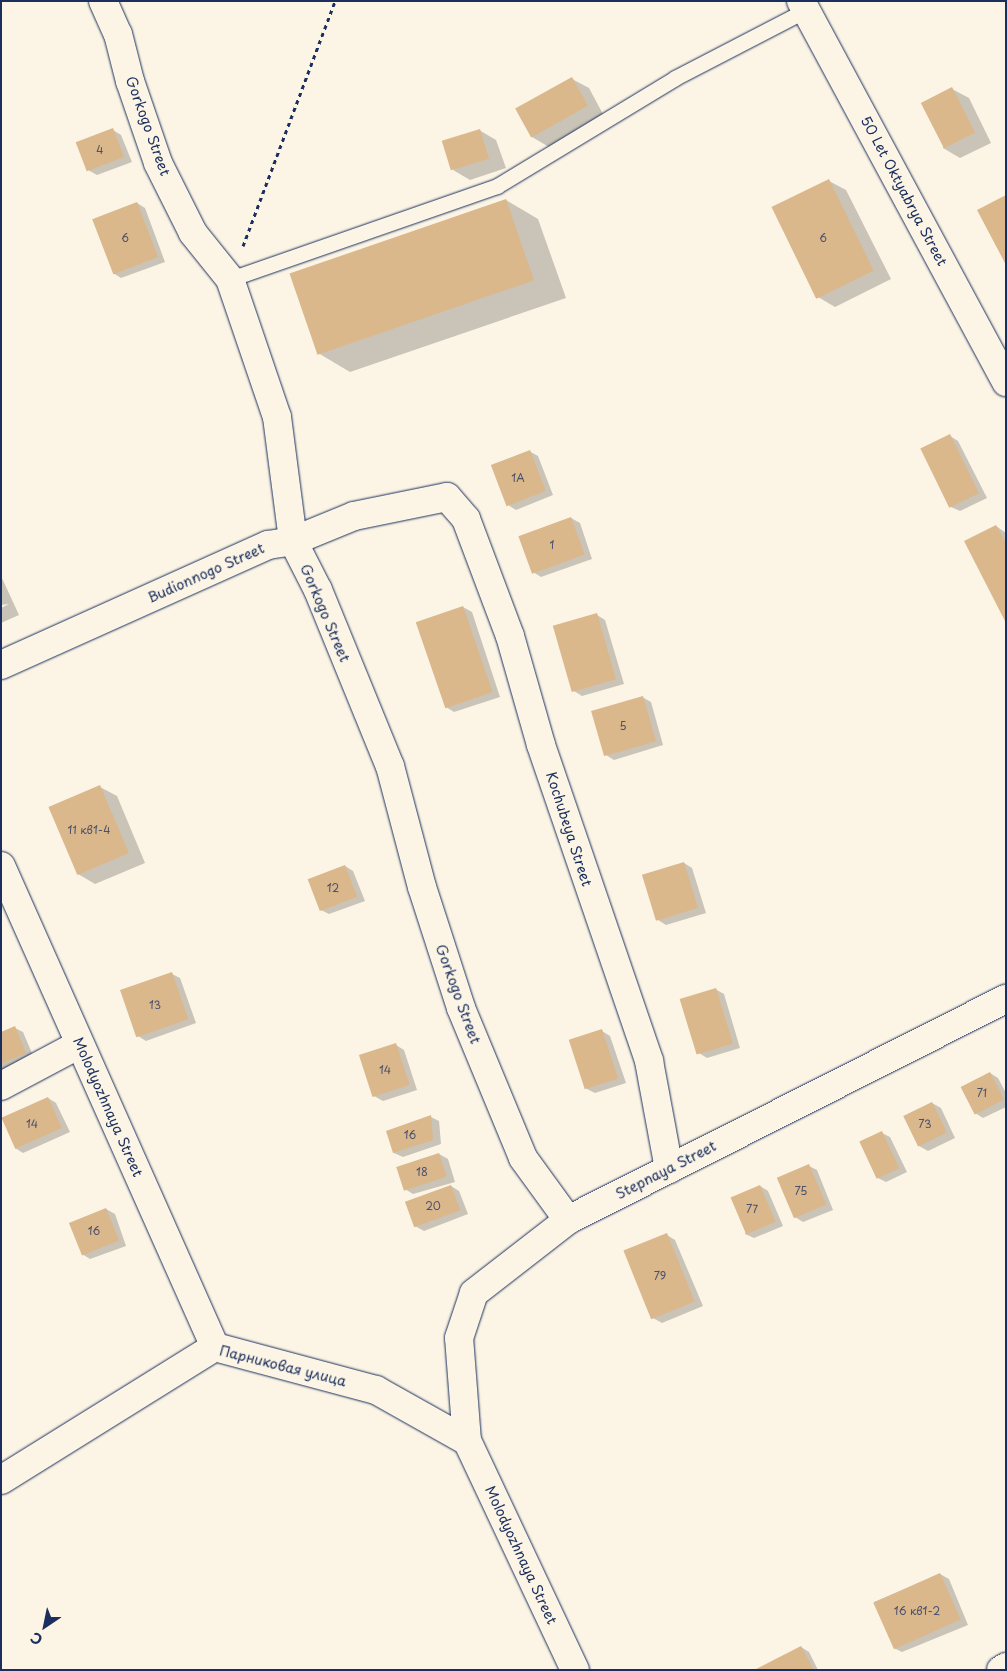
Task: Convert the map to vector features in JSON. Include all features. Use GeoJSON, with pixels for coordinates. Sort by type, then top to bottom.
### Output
{"type":"FeatureCollection","features":[{"type":"Feature","properties":{"kind":"street","name":"Gorkogo Street"},"geometry":{"type":"LineString","coordinates":[[103,1],[118,34],[130,81],[158,163],[193,233],[230,279],[277,417],[293,541],[318,590],[390,766],[422,887],[469,1026],[523,1158],[568,1220]]}},
{"type":"Feature","properties":{"kind":"street","name":"50 Let Oktyabrya Street"},"geometry":{"type":"LineString","coordinates":[[804,5],[1006,382]]}},
{"type":"Feature","properties":{"kind":"street","name":"Budionnogo Street"},"geometry":{"type":"LineString","coordinates":[[1,665],[268,545],[293,541],[354,516],[447,497]]}},
{"type":"Feature","properties":{"kind":"street","name":"Kochubeya Street"},"geometry":{"type":"LineString","coordinates":[[447,497],[466,519],[510,636],[541,745],[649,1061],[668,1169]]}},
{"type":"Feature","properties":{"kind":"street","name":"Molodyozhnaya Street"},"geometry":{"type":"LineString","coordinates":[[1,866],[215,1347]]}},
{"type":"Feature","properties":{"kind":"street","name":"Stepnaya Street"},"geometry":{"type":"LineString","coordinates":[[467,1441],[459,1338],[474,1293],[568,1220],[1006,999]]}},
{"type":"Feature","properties":{"kind":"street"},"geometry":{"type":"LineString","coordinates":[[1,1086],[80,1044]]}},
{"type":"Feature","properties":{"kind":"street","name":"Парниковая улица"},"geometry":{"type":"LineString","coordinates":[[1,1480],[215,1347],[376,1390],[467,1441]]}},
{"type":"Feature","properties":{"kind":"street","name":"Molodyozhnaya Street"},"geometry":{"type":"LineString","coordinates":[[467,1441],[576,1670]]}},
{"type":"Feature","properties":{"kind":"street"},"geometry":{"type":"LineString","coordinates":[[1001,1670],[1006,1667]]}},
{"type":"Feature","properties":{"kind":"lane"},"geometry":{"type":"LineString","coordinates":[[230,279],[497,186],[675,78],[804,5]]}},
{"type":"Feature","properties":{"kind":"path"},"geometry":{"type":"LineString","coordinates":[[230,279],[335,1]]}},
{"type":"Feature","properties":{"kind":"building"},"geometry":{"type":"Polygon","coordinates":[[[572,77],[588,106],[531,137],[515,109],[572,77]]]}},
{"type":"Feature","properties":{"kind":"building"},"geometry":{"type":"Polygon","coordinates":[[[952,87],[975,132],[944,148],[921,103],[952,87]]]}},
{"type":"Feature","properties":{"kind":"building"},"geometry":{"type":"Polygon","coordinates":[[[113,128],[124,157],[87,171],[76,142],[113,128]]]}},
{"type":"Feature","properties":{"kind":"building"},"geometry":{"type":"Polygon","coordinates":[[[480,129],[489,159],[451,170],[442,141],[480,129]]]}},
{"type":"Feature","properties":{"kind":"building"},"geometry":{"type":"Polygon","coordinates":[[[829,179],[874,271],[816,299],[771,207],[829,179]]]}},
{"type":"Feature","properties":{"kind":"building"},"geometry":{"type":"Polygon","coordinates":[[[1006,195],[1006,265],[977,210],[1006,195]]]}},
{"type":"Feature","properties":{"kind":"building"},"geometry":{"type":"Polygon","coordinates":[[[506,199],[534,280],[317,355],[289,274],[506,199]]]}},
{"type":"Feature","properties":{"kind":"building"},"geometry":{"type":"Polygon","coordinates":[[[137,202],[158,257],[113,274],[92,219],[137,202]]]}},
{"type":"Feature","properties":{"kind":"building"},"geometry":{"type":"Polygon","coordinates":[[[950,434],[979,493],[949,508],[920,448],[950,434]]]}},
{"type":"Feature","properties":{"kind":"building"},"geometry":{"type":"Polygon","coordinates":[[[530,450],[546,491],[507,506],[491,465],[530,450]]]}},
{"type":"Feature","properties":{"kind":"building"},"geometry":{"type":"Polygon","coordinates":[[[571,517],[585,555],[532,574],[518,536],[571,517]]]}},
{"type":"Feature","properties":{"kind":"building"},"geometry":{"type":"Polygon","coordinates":[[[996,525],[1006,543],[1006,623],[964,541],[996,525]]]}},
{"type":"Feature","properties":{"kind":"building"},"geometry":{"type":"Polygon","coordinates":[[[463,606],[493,692],[445,708],[416,622],[463,606]]]}},
{"type":"Feature","properties":{"kind":"building"},"geometry":{"type":"Polygon","coordinates":[[[597,613],[616,679],[572,692],[553,626],[597,613]]]}},
{"type":"Feature","properties":{"kind":"building"},"geometry":{"type":"Polygon","coordinates":[[[643,696],[656,741],[604,756],[591,711],[643,696]]]}},
{"type":"Feature","properties":{"kind":"building"},"geometry":{"type":"Polygon","coordinates":[[[100,785],[129,853],[77,875],[48,807],[100,785]]]}},
{"type":"Feature","properties":{"kind":"building"},"geometry":{"type":"Polygon","coordinates":[[[684,862],[698,908],[656,921],[642,875],[684,862]]]}},
{"type":"Feature","properties":{"kind":"building"},"geometry":{"type":"Polygon","coordinates":[[[345,865],[357,897],[320,911],[308,879],[345,865]]]}},
{"type":"Feature","properties":{"kind":"building"},"geometry":{"type":"Polygon","coordinates":[[[172,972],[188,1019],[136,1037],[120,990],[172,972]]]}},
{"type":"Feature","properties":{"kind":"building"},"geometry":{"type":"Polygon","coordinates":[[[716,988],[733,1043],[697,1055],[680,999],[716,988]]]}},
{"type":"Feature","properties":{"kind":"building"},"geometry":{"type":"Polygon","coordinates":[[[15,1026],[26,1053],[1,1064],[1,1032],[15,1026]]]}},
{"type":"Feature","properties":{"kind":"building"},"geometry":{"type":"Polygon","coordinates":[[[602,1029],[618,1078],[585,1089],[569,1040],[602,1029]]]}},
{"type":"Feature","properties":{"kind":"building"},"geometry":{"type":"Polygon","coordinates":[[[396,1043],[410,1085],[373,1097],[359,1055],[396,1043]]]}},
{"type":"Feature","properties":{"kind":"building"},"geometry":{"type":"Polygon","coordinates":[[[990,1072],[1004,1100],[975,1115],[961,1087],[990,1072]]]}},
{"type":"Feature","properties":{"kind":"building"},"geometry":{"type":"Polygon","coordinates":[[[48,1097],[62,1128],[15,1149],[1,1118],[48,1097]]]}},
{"type":"Feature","properties":{"kind":"building"},"geometry":{"type":"Polygon","coordinates":[[[932,1102],[947,1133],[918,1147],[903,1116],[932,1102]]]}},
{"type":"Feature","properties":{"kind":"building"},"geometry":{"type":"Polygon","coordinates":[[[431,1115],[433,1140],[393,1153],[386,1131],[431,1115]]]}},
{"type":"Feature","properties":{"kind":"building"},"geometry":{"type":"Polygon","coordinates":[[[882,1131],[899,1168],[877,1179],[859,1142],[882,1131]]]}},
{"type":"Feature","properties":{"kind":"building"},"geometry":{"type":"Polygon","coordinates":[[[439,1153],[447,1177],[404,1191],[396,1167],[439,1153]]]}},
{"type":"Feature","properties":{"kind":"building"},"geometry":{"type":"Polygon","coordinates":[[[809,1164],[826,1205],[794,1218],[777,1178],[809,1164]]]}},
{"type":"Feature","properties":{"kind":"building"},"geometry":{"type":"Polygon","coordinates":[[[451,1185],[460,1210],[414,1227],[405,1202],[451,1185]]]}},
{"type":"Feature","properties":{"kind":"building"},"geometry":{"type":"Polygon","coordinates":[[[760,1185],[776,1222],[746,1234],[731,1198],[760,1185]]]}},
{"type":"Feature","properties":{"kind":"building"},"geometry":{"type":"Polygon","coordinates":[[[106,1208],[119,1240],[82,1255],[69,1223],[106,1208]]]}},
{"type":"Feature","properties":{"kind":"building"},"geometry":{"type":"Polygon","coordinates":[[[667,1233],[695,1302],[651,1319],[623,1251],[667,1233]]]}},
{"type":"Feature","properties":{"kind":"building"},"geometry":{"type":"Polygon","coordinates":[[[940,1573],[961,1620],[894,1649],[873,1603],[940,1573]]]}},
{"type":"Feature","properties":{"kind":"building"},"geometry":{"type":"Polygon","coordinates":[[[801,1646],[814,1670],[754,1670],[801,1646]]]}}]}
